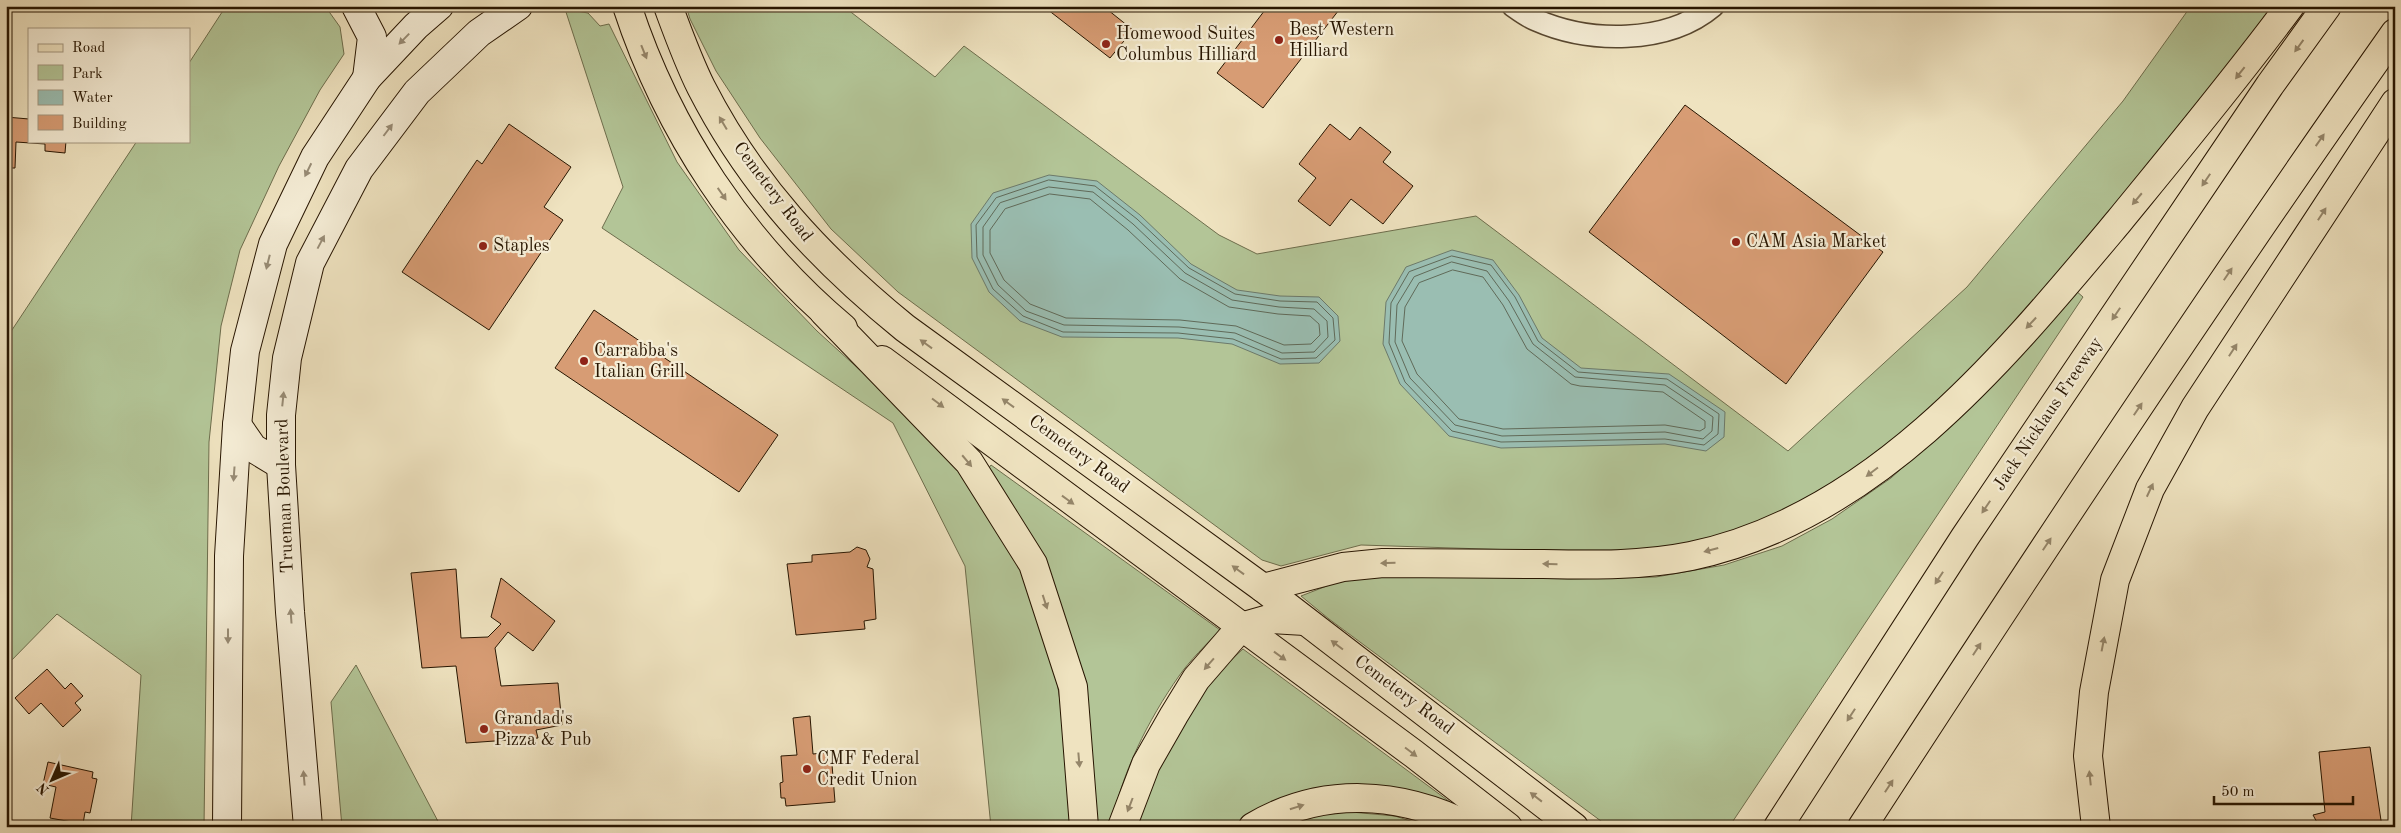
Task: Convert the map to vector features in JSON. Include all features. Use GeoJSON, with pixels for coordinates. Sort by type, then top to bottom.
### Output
{"type":"FeatureCollection","features":[{"type":"Feature","properties":{"kind":"main road"},"geometry":{"type":"LineString","coordinates":[[356,6],[372,37],[367,78]]}},
{"type":"Feature","properties":{"kind":"main road"},"geometry":{"type":"LineString","coordinates":[[227,827],[229,556],[237,425],[245,351],[273,244],[315,157],[367,78],[416,26],[439,6]]}},
{"type":"Feature","properties":{"kind":"main road","name":"Trueman Boulevard"},"geometry":{"type":"LineString","coordinates":[[308,827],[290,612],[281,465],[282,415],[287,358],[310,263],[359,169],[416,92],[479,33],[518,6]]}},
{"type":"Feature","properties":{"kind":"main road"},"geometry":{"type":"LineString","coordinates":[[627,6],[658,87],[688,146],[742,223],[785,274],[969,462],[1033,564],[1073,687],[1084,827]]}},
{"type":"Feature","properties":{"kind":"main road","name":"Cemetery Road"},"geometry":{"type":"LineString","coordinates":[[668,6],[701,87],[745,160],[798,230],[864,295],[904,328],[1263,588],[1574,827]]}},
{"type":"Feature","properties":{"kind":"main road"},"geometry":{"type":"LineString","coordinates":[[1263,588],[1343,567],[1383,563],[1632,564],[1691,556],[1758,537],[1801,518],[1851,488],[1911,443],[1982,375],[2053,299],[2221,98],[2290,6]]}},
{"type":"Feature","properties":{"kind":"main road","name":"Jack Nicklaus Freeway"},"geometry":{"type":"LineString","coordinates":[[1778,827],[1971,529],[2264,94],[2327,6]]}},
{"type":"Feature","properties":{"kind":"main road"},"geometry":{"type":"LineString","coordinates":[[1862,827],[2020,584],[2295,175],[2395,34]]}},
{"type":"Feature","properties":{"kind":"main road"},"geometry":{"type":"LineString","coordinates":[[2096,827],[2088,756],[2094,692],[2115,580],[2150,489],[2196,408],[2395,103]]}},
{"type":"Feature","properties":{"kind":"main road"},"geometry":{"type":"LineString","coordinates":[[824,312],[893,369],[1414,754],[1508,827]]}},
{"type":"Feature","properties":{"kind":"main road"},"geometry":{"type":"LineString","coordinates":[[237,425],[253,448],[281,465]]}},
{"type":"Feature","properties":{"kind":"main road"},"geometry":{"type":"LineString","coordinates":[[1122,827],[1146,764],[1174,715],[1196,679],[1241,627],[1269,619],[1305,621]]}},
{"type":"Feature","properties":{"kind":"main road"},"geometry":{"type":"LineString","coordinates":[[1253,827],[1282,812],[1316,801],[1351,797],[1387,800],[1423,808],[1471,827]]}},
{"type":"Feature","properties":{"kind":"main road"},"geometry":{"type":"LineString","coordinates":[[1769,827],[1792,804]]}},
{"type":"Feature","properties":{"kind":"street"},"geometry":{"type":"LineString","coordinates":[[1513,6],[1535,20],[1571,32],[1602,37],[1637,36],[1659,31],[1691,21],[1713,6]]}},
{"type":"Feature","properties":{"kind":"green space"},"geometry":{"type":"Polygon","coordinates":[[[226,6],[325,6],[340,27],[344,54],[320,90],[279,166],[240,250],[221,326],[209,442],[204,827],[131,827],[141,675],[57,614],[6,666],[6,339],[136,142],[190,142],[190,61],[226,6]]]}},
{"type":"Feature","properties":{"kind":"green space"},"geometry":{"type":"Polygon","coordinates":[[[686,6],[843,6],[935,77],[964,46],[1219,235],[1257,254],[1476,216],[1788,451],[1967,287],[2123,101],[2191,6],[2272,6],[2204,98],[2036,300],[1966,377],[1898,441],[1839,481],[1771,520],[1696,543],[1634,550],[1515,550],[1361,545],[1281,566],[1262,560],[898,292],[831,229],[760,138],[716,71],[690,19],[686,6]]]}},
{"type":"Feature","properties":{"kind":"green space"},"geometry":{"type":"Polygon","coordinates":[[[565,9],[588,13],[600,26],[609,24],[677,162],[739,250],[817,331],[941,444],[988,507],[1030,587],[1054,663],[1067,745],[1073,827],[991,827],[965,566],[893,423],[602,228],[623,187],[565,9]]]}},
{"type":"Feature","properties":{"kind":"green space"},"geometry":{"type":"Polygon","coordinates":[[[2075,290],[2083,297],[1729,827],[1609,827],[1329,619],[1301,596],[1342,580],[1385,575],[1571,579],[1656,577],[1724,565],[1782,546],[1832,519],[1891,478],[1974,403],[2075,290]]]}},
{"type":"Feature","properties":{"kind":"green space"},"geometry":{"type":"Polygon","coordinates":[[[991,465],[1220,630],[1183,670],[1146,729],[1121,787],[1111,827],[1090,827],[1076,677],[988,469],[991,465]]]}},
{"type":"Feature","properties":{"kind":"green space"},"geometry":{"type":"Polygon","coordinates":[[[1243,649],[1450,802],[1448,809],[1256,813],[1238,827],[1131,827],[1146,779],[1206,683],[1243,649]]]}},
{"type":"Feature","properties":{"kind":"green space"},"geometry":{"type":"Polygon","coordinates":[[[356,665],[441,827],[342,827],[331,702],[356,665]]]}},
{"type":"Feature","properties":{"kind":"green space"},"geometry":{"type":"Polygon","coordinates":[[[1339,811],[1395,816],[1429,827],[1282,827],[1295,821],[1339,811]]]}},
{"type":"Feature","properties":{"kind":"water"},"geometry":{"type":"Polygon","coordinates":[[[1049,175],[1097,181],[1140,215],[1191,264],[1237,290],[1280,296],[1319,297],[1338,316],[1340,341],[1319,363],[1280,364],[1232,344],[1178,338],[1062,337],[1020,321],[989,292],[972,258],[971,224],[993,193],[1049,175]]]}},
{"type":"Feature","properties":{"kind":"water"},"geometry":{"type":"Polygon","coordinates":[[[1452,250],[1493,260],[1519,295],[1542,338],[1581,368],[1669,374],[1725,412],[1724,437],[1706,451],[1665,444],[1501,448],[1449,436],[1400,384],[1383,344],[1386,302],[1406,267],[1452,250]]]}},
{"type":"Feature","properties":{"kind":"building","name":"Homewood Suites Columbus Hilliard"},"geometry":{"type":"Polygon","coordinates":[[[1043,6],[1103,6],[1133,30],[1110,58],[1043,6]]]}},
{"type":"Feature","properties":{"kind":"building","name":"Best Western Hilliard"},"geometry":{"type":"Polygon","coordinates":[[[1268,6],[1342,6],[1263,108],[1217,73],[1268,6]]]}},
{"type":"Feature","properties":{"kind":"building","name":"CAM Asia Market"},"geometry":{"type":"Polygon","coordinates":[[[1685,105],[1883,252],[1786,384],[1589,232],[1685,105]]]}},
{"type":"Feature","properties":{"kind":"building"},"geometry":{"type":"Polygon","coordinates":[[[6,117],[28,119],[28,142],[66,142],[65,153],[45,151],[45,144],[16,142],[15,168],[6,168],[6,117]]]}},
{"type":"Feature","properties":{"kind":"building","name":"Staples"},"geometry":{"type":"Polygon","coordinates":[[[509,124],[571,167],[544,207],[563,220],[489,330],[402,272],[477,160],[482,164],[509,124]]]}},
{"type":"Feature","properties":{"kind":"building"},"geometry":{"type":"Polygon","coordinates":[[[1330,124],[1350,140],[1360,127],[1391,152],[1383,162],[1413,186],[1383,224],[1351,199],[1330,226],[1298,201],[1316,178],[1299,164],[1330,124]]]}},
{"type":"Feature","properties":{"kind":"building"},"geometry":{"type":"Polygon","coordinates":[[[594,310],[778,435],[739,492],[555,368],[594,310]]]}},
{"type":"Feature","properties":{"kind":"building"},"geometry":{"type":"Polygon","coordinates":[[[857,547],[866,550],[870,559],[867,567],[873,569],[876,619],[864,621],[865,629],[796,635],[787,564],[812,562],[812,555],[850,552],[857,547]]]}},
{"type":"Feature","properties":{"kind":"building"},"geometry":{"type":"Polygon","coordinates":[[[456,569],[461,638],[488,637],[501,624],[491,617],[501,578],[555,621],[533,651],[508,632],[495,648],[501,686],[558,683],[562,725],[536,730],[538,738],[466,743],[456,666],[422,668],[411,573],[456,569]]]}},
{"type":"Feature","properties":{"kind":"building"},"geometry":{"type":"Polygon","coordinates":[[[47,669],[65,689],[71,683],[83,696],[75,703],[81,710],[63,727],[41,703],[29,714],[15,698],[47,669]]]}},
{"type":"Feature","properties":{"kind":"building","name":"CMF Federal Credit Union"},"geometry":{"type":"Polygon","coordinates":[[[810,716],[813,754],[831,752],[835,802],[786,806],[785,798],[781,798],[780,783],[783,782],[781,756],[797,755],[793,718],[810,716]]]}},
{"type":"Feature","properties":{"kind":"building"},"geometry":{"type":"Polygon","coordinates":[[[2370,747],[2382,827],[2317,827],[2319,826],[2313,815],[2325,812],[2319,752],[2370,747]]]}},
{"type":"Feature","properties":{"kind":"building"},"geometry":{"type":"Polygon","coordinates":[[[48,762],[93,772],[92,778],[97,779],[90,813],[85,812],[83,824],[50,818],[56,787],[43,784],[48,762]]]}},
{"type":"Feature","properties":{"kind":"place","name":"Best Western Hilliard"},"geometry":{"type":"Point","coordinates":[1279,40]}},
{"type":"Feature","properties":{"kind":"place","name":"Homewood Suites Columbus Hilliard"},"geometry":{"type":"Point","coordinates":[1106,44]}},
{"type":"Feature","properties":{"kind":"place","name":"CAM Asia Market"},"geometry":{"type":"Point","coordinates":[1736,242]}},
{"type":"Feature","properties":{"kind":"place","name":"Staples"},"geometry":{"type":"Point","coordinates":[483,246]}},
{"type":"Feature","properties":{"kind":"place","name":"Carrabba's Italian Grill"},"geometry":{"type":"Point","coordinates":[584,361]}},
{"type":"Feature","properties":{"kind":"place","name":"Grandad's Pizza & Pub"},"geometry":{"type":"Point","coordinates":[484,729]}},
{"type":"Feature","properties":{"kind":"place","name":"CMF Federal Credit Union"},"geometry":{"type":"Point","coordinates":[807,769]}}]}
